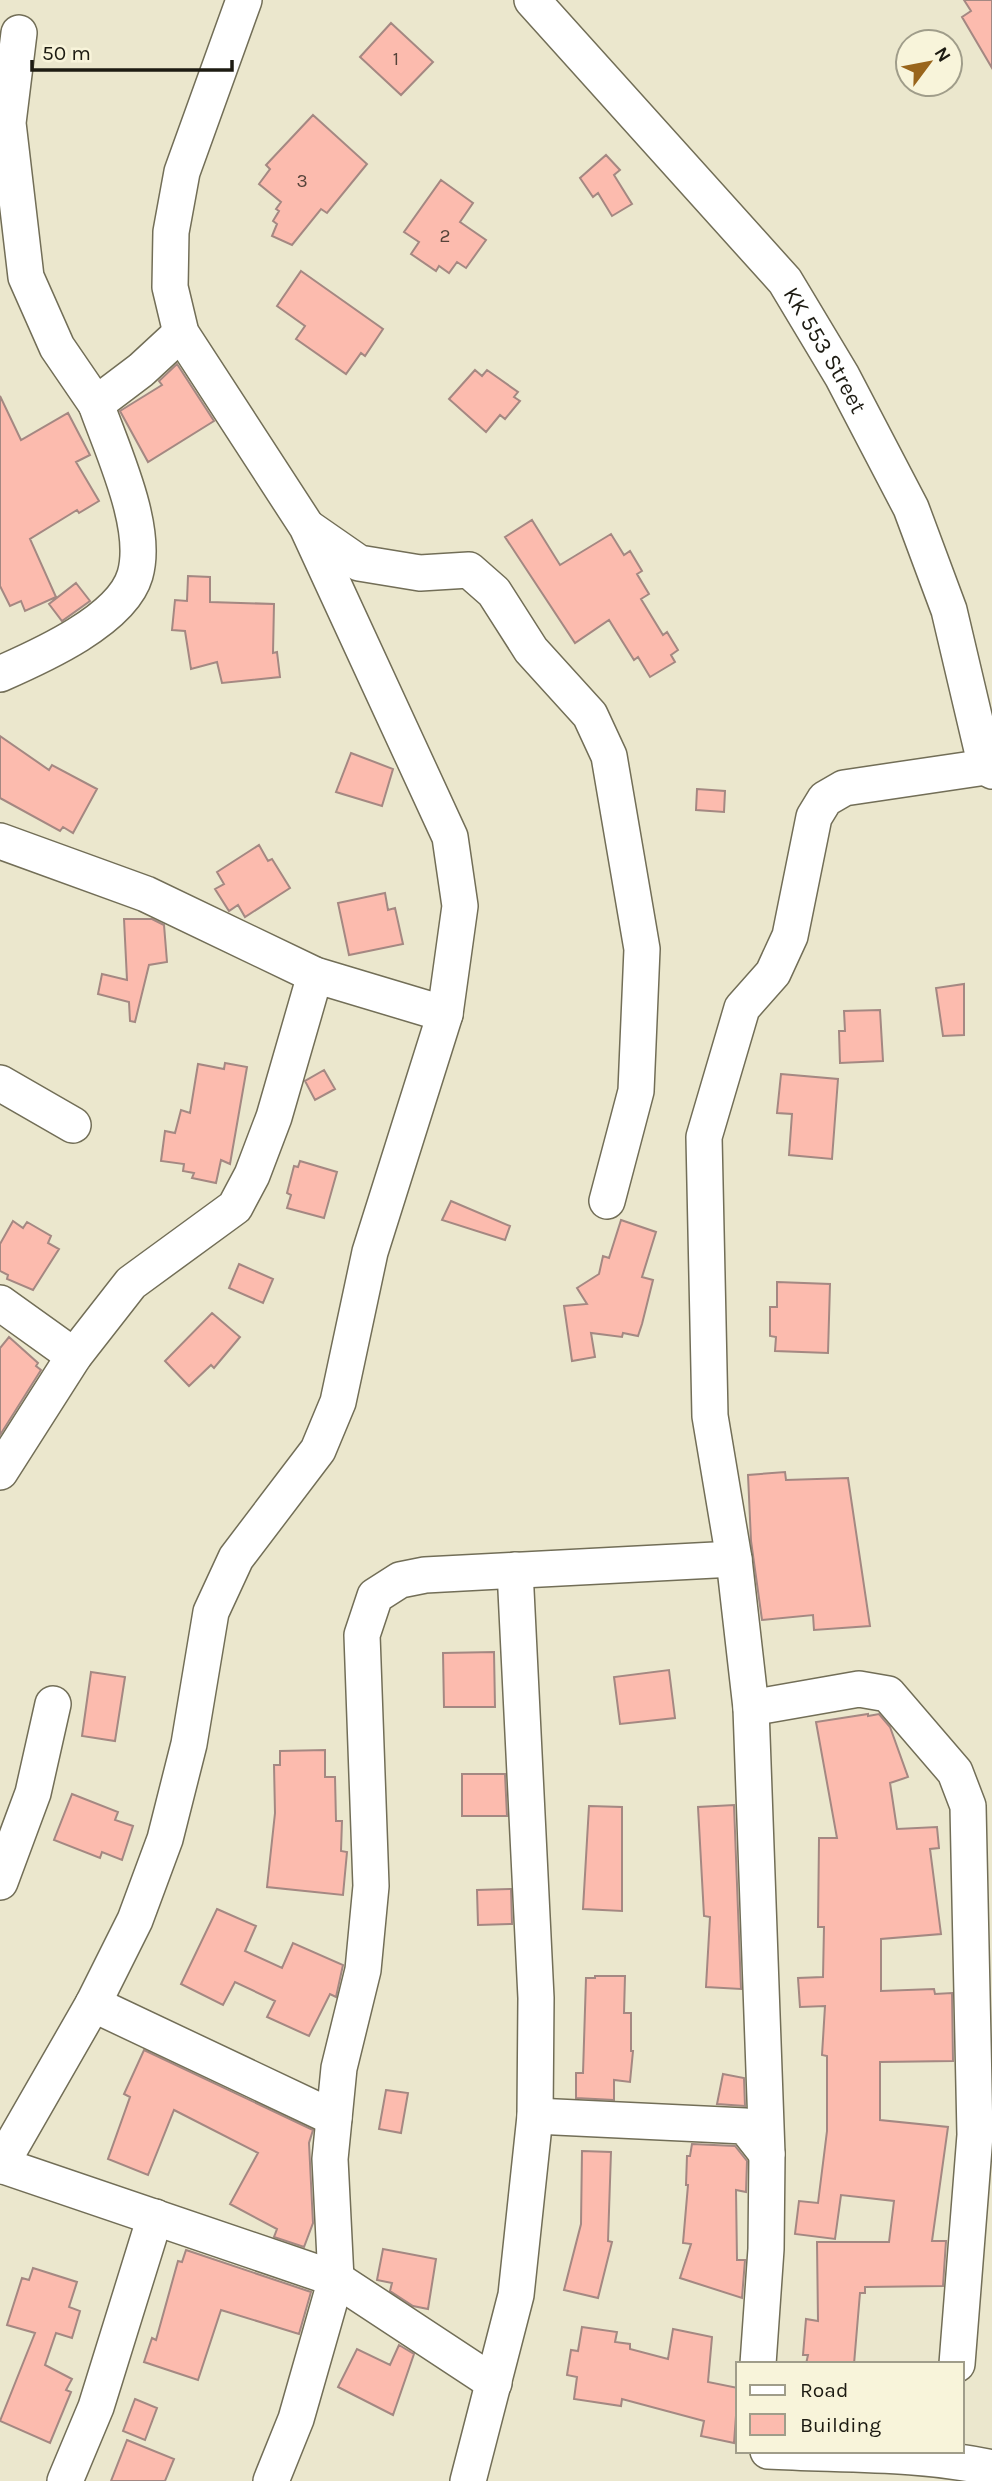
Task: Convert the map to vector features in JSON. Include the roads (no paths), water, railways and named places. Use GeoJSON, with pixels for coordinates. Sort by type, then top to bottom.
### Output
{"type":"FeatureCollection","features":[{"type":"Feature","properties":{"kind":"street"},"geometry":{"type":"LineString","coordinates":[[244,0],[182,172],[171,232],[170,287],[181,333],[307,527],[450,837],[460,905],[445,1014],[370,1252],[338,1402],[318,1450],[236,1558],[211,1612],[189,1744],[165,1839],[135,1920],[93,2004],[0,2165],[336,2279],[494,2383]]}},
{"type":"Feature","properties":{"kind":"street","name":"KK 553 Street"},"geometry":{"type":"LineString","coordinates":[[532,0],[785,281],[842,376],[911,508],[949,610],[989,769]]}},
{"type":"Feature","properties":{"kind":"street"},"geometry":{"type":"LineString","coordinates":[[0,674],[35,659],[113,611],[135,577],[138,554],[135,523],[96,404],[57,347],[26,277],[8,123],[19,33]]}},
{"type":"Feature","properties":{"kind":"street"},"geometry":{"type":"LineString","coordinates":[[96,404],[141,370],[181,333]]}},
{"type":"Feature","properties":{"kind":"street"},"geometry":{"type":"LineString","coordinates":[[307,527],[359,563],[420,573],[469,570],[494,592],[531,650],[590,715],[609,756],[642,949],[636,1091],[607,1201]]}},
{"type":"Feature","properties":{"kind":"street"},"geometry":{"type":"LineString","coordinates":[[758,2362],[766,2249],[766,2154],[751,1708],[734,1559],[709,1416],[704,1137],[742,1008],[773,973],[790,936],[814,817],[825,799],[844,788],[989,769]]}},
{"type":"Feature","properties":{"kind":"street"},"geometry":{"type":"LineString","coordinates":[[0,841],[146,894],[315,975],[445,1014]]}},
{"type":"Feature","properties":{"kind":"street"},"geometry":{"type":"LineString","coordinates":[[0,1472],[74,1356],[131,1283],[235,1207],[252,1175],[274,1116],[315,975]]}},
{"type":"Feature","properties":{"kind":"street"},"geometry":{"type":"LineString","coordinates":[[0,1083],[73,1125]]}},
{"type":"Feature","properties":{"kind":"street"},"geometry":{"type":"LineString","coordinates":[[0,1303],[74,1356]]}},
{"type":"Feature","properties":{"kind":"street"},"geometry":{"type":"LineString","coordinates":[[271,2481],[296,2419],[336,2279],[330,2159],[339,2068],[363,1970],[372,1886],[362,1635],[374,1596],[400,1580],[425,1575],[734,1559]]}},
{"type":"Feature","properties":{"kind":"street"},"geometry":{"type":"LineString","coordinates":[[468,2481],[516,2295],[535,2116],[536,1998],[515,1570]]}},
{"type":"Feature","properties":{"kind":"street"},"geometry":{"type":"LineString","coordinates":[[751,1708],[859,1689],[888,1694],[955,1772],[968,1806],[975,2135],[957,2362]]}},
{"type":"Feature","properties":{"kind":"street"},"geometry":{"type":"LineString","coordinates":[[0,1882],[33,1793],[52,1704]]}},
{"type":"Feature","properties":{"kind":"street"},"geometry":{"type":"LineString","coordinates":[[93,2004],[334,2118]]}},
{"type":"Feature","properties":{"kind":"street"},"geometry":{"type":"LineString","coordinates":[[535,2116],[745,2126],[766,2154]]}},
{"type":"Feature","properties":{"kind":"street"},"geometry":{"type":"LineString","coordinates":[[65,2481],[96,2407],[155,2217]]}},
{"type":"Feature","properties":{"kind":"street"},"geometry":{"type":"LineString","coordinates":[[895,2453],[950,2455],[992,2468]]}}]}
